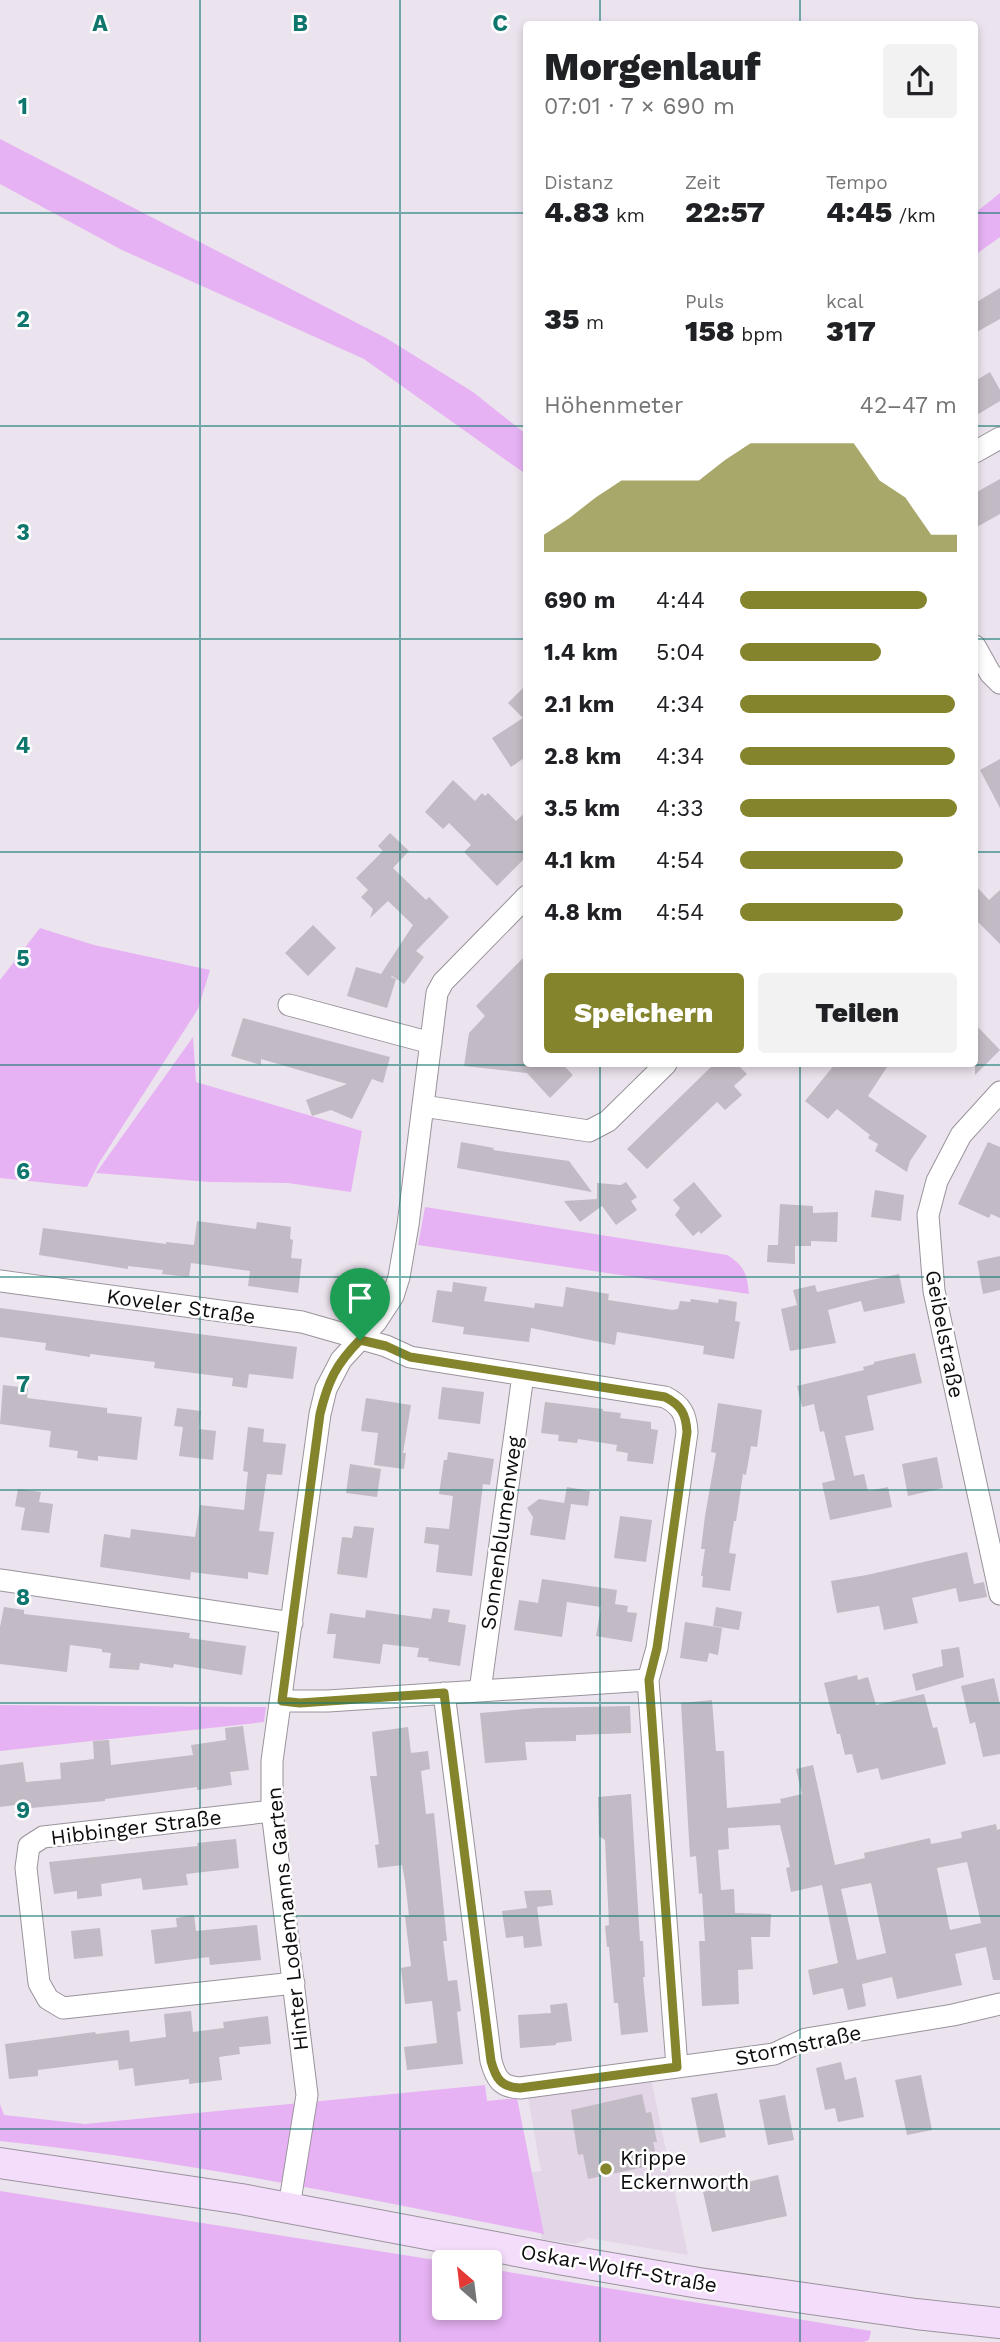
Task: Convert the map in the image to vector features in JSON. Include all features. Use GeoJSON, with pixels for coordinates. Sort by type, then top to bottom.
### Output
{"type":"FeatureCollection","features":[{"type":"Feature","properties":{"kind":"street"},"geometry":{"type":"LineString","coordinates":[[978,450],[1000,438]]}},
{"type":"Feature","properties":{"kind":"street"},"geometry":{"type":"LineString","coordinates":[[978,651],[990,673],[1000,682]]}},
{"type":"Feature","properties":{"kind":"street","name":"Hinter Lodemanns Garten"},"geometry":{"type":"LineString","coordinates":[[289,2207],[307,2095],[272,1811],[272,1761],[320,1414],[326,1390],[341,1360],[376,1322],[393,1296],[408,1224],[437,993],[443,982],[523,900]]}},
{"type":"Feature","properties":{"kind":"street"},"geometry":{"type":"LineString","coordinates":[[289,1005],[431,1043]]}},
{"type":"Feature","properties":{"kind":"street"},"geometry":{"type":"LineString","coordinates":[[423,1106],[589,1131],[608,1121],[663,1067]]}},
{"type":"Feature","properties":{"kind":"street","name":"Geibelstraße"},"geometry":{"type":"LineString","coordinates":[[1000,1092],[961,1135],[937,1181],[928,1215],[934,1291],[1000,1594]]}},
{"type":"Feature","properties":{"kind":"street","name":"Koveler Straße"},"geometry":{"type":"LineString","coordinates":[[0,1282],[302,1322],[386,1346],[410,1357],[665,1397],[677,1404],[686,1418],[687,1432],[657,1648],[649,1680]]}},
{"type":"Feature","properties":{"kind":"street","name":"Sonnenblumenweg"},"geometry":{"type":"LineString","coordinates":[[480,1691],[523,1375]]}},
{"type":"Feature","properties":{"kind":"street"},"geometry":{"type":"LineString","coordinates":[[0,1580],[292,1623]]}},
{"type":"Feature","properties":{"kind":"street"},"geometry":{"type":"LineString","coordinates":[[282,1701],[300,1703],[649,1680],[677,2067]]}},
{"type":"Feature","properties":{"kind":"street","name":"Stormstraße"},"geometry":{"type":"LineString","coordinates":[[444,1693],[491,2061],[495,2077],[503,2085],[520,2088],[774,2054],[806,2039],[953,2015],[1000,2004]]}},
{"type":"Feature","properties":{"kind":"street","name":"Hibbinger Straße"},"geometry":{"type":"LineString","coordinates":[[272,1811],[43,1837],[29,1846],[26,1868],[39,1983],[48,1999],[63,2008],[293,1983]]}},
{"type":"Feature","properties":{"kind":"street","name":"Oskar-Wolff-Straße"},"geometry":{"type":"LineString","coordinates":[[0,2163],[289,2207],[699,2283],[916,2314],[1000,2323]]}},
{"type":"Feature","properties":{"kind":"shaded area"},"geometry":{"type":"Polygon","coordinates":[[[0,139],[386,338],[473,392],[523,432],[523,472],[364,359],[122,250],[0,184],[0,139]]]}},
{"type":"Feature","properties":{"kind":"shaded area"},"geometry":{"type":"Polygon","coordinates":[[[1000,193],[1000,237],[978,253],[978,211],[1000,193]]]}},
{"type":"Feature","properties":{"kind":"shaded area"},"geometry":{"type":"Polygon","coordinates":[[[40,928],[94,945],[210,970],[198,1009],[99,1163],[87,1187],[0,1178],[0,980],[40,928]]]}},
{"type":"Feature","properties":{"kind":"shaded area"},"geometry":{"type":"Polygon","coordinates":[[[193,1037],[196,1082],[362,1131],[351,1192],[288,1183],[210,1182],[96,1173],[193,1037]]]}},
{"type":"Feature","properties":{"kind":"shaded area"},"geometry":{"type":"Polygon","coordinates":[[[425,1207],[727,1255],[738,1263],[744,1272],[749,1294],[418,1245],[425,1207]]]}},
{"type":"Feature","properties":{"kind":"shaded area"},"geometry":{"type":"Polygon","coordinates":[[[0,1705],[266,1707],[264,1722],[0,1751],[0,1705]]]}},
{"type":"Feature","properties":{"kind":"shaded area","name":"Krippe Eckernworth"},"geometry":{"type":"Polygon","coordinates":[[[651,2079],[688,2255],[589,2238],[576,2244],[542,2239],[528,2173],[541,2171],[528,2097],[651,2079]]]}},
{"type":"Feature","properties":{"kind":"shaded area"},"geometry":{"type":"Polygon","coordinates":[[[485,2085],[487,2101],[517,2098],[544,2234],[205,2169],[0,2141],[0,2104],[4,2115],[85,2124],[485,2085]]]}},
{"type":"Feature","properties":{"kind":"shaded area"},"geometry":{"type":"Polygon","coordinates":[[[0,2191],[432,2260],[432,2320],[502,2320],[502,2271],[871,2331],[869,2340],[864,2342],[0,2342],[0,2191]]]}},
{"type":"Feature","properties":{"kind":"building"},"geometry":{"type":"Polygon","coordinates":[[[1000,288],[1000,319],[978,331],[978,301],[1000,288]]]}},
{"type":"Feature","properties":{"kind":"building"},"geometry":{"type":"Polygon","coordinates":[[[990,372],[1000,390],[1000,401],[978,414],[978,379],[990,372]]]}},
{"type":"Feature","properties":{"kind":"building"},"geometry":{"type":"Polygon","coordinates":[[[1000,479],[1000,514],[978,526],[978,491],[1000,479]]]}},
{"type":"Feature","properties":{"kind":"building"},"geometry":{"type":"Polygon","coordinates":[[[523,688],[523,718],[508,703],[523,688]]]}},
{"type":"Feature","properties":{"kind":"building"},"geometry":{"type":"Polygon","coordinates":[[[523,718],[523,759],[511,767],[492,738],[523,718]]]}},
{"type":"Feature","properties":{"kind":"building"},"geometry":{"type":"Polygon","coordinates":[[[1000,759],[1000,808],[980,770],[1000,759]]]}},
{"type":"Feature","properties":{"kind":"building"},"geometry":{"type":"Polygon","coordinates":[[[453,780],[475,801],[482,793],[485,796],[488,793],[516,821],[523,815],[523,860],[497,886],[464,852],[471,845],[449,823],[443,829],[425,812],[453,780]]]}},
{"type":"Feature","properties":{"kind":"building"},"geometry":{"type":"Polygon","coordinates":[[[390,833],[409,851],[393,868],[426,900],[429,897],[449,917],[416,951],[424,957],[404,984],[392,976],[391,977],[396,979],[387,1008],[347,996],[356,967],[381,974],[413,925],[388,901],[370,918],[373,909],[361,897],[368,890],[356,878],[383,851],[378,846],[390,833]]]}},
{"type":"Feature","properties":{"kind":"building"},"geometry":{"type":"Polygon","coordinates":[[[978,888],[989,900],[1000,890],[1000,944],[978,922],[978,888]]]}},
{"type":"Feature","properties":{"kind":"building"},"geometry":{"type":"Polygon","coordinates":[[[313,925],[336,948],[308,976],[285,953],[313,925]]]}},
{"type":"Feature","properties":{"kind":"building"},"geometry":{"type":"Polygon","coordinates":[[[523,958],[523,1067],[565,1067],[573,1075],[550,1098],[527,1073],[464,1066],[469,1033],[485,1016],[476,1006],[523,958]]]}},
{"type":"Feature","properties":{"kind":"building"},"geometry":{"type":"Polygon","coordinates":[[[243,1018],[390,1057],[383,1083],[372,1079],[352,1119],[331,1110],[312,1116],[306,1100],[347,1084],[261,1059],[261,1065],[231,1056],[243,1018]]]}},
{"type":"Feature","properties":{"kind":"building"},"geometry":{"type":"Polygon","coordinates":[[[978,1027],[1000,1050],[975,1075],[975,1067],[978,1067],[978,1027]]]}},
{"type":"Feature","properties":{"kind":"building"},"geometry":{"type":"Polygon","coordinates":[[[711,1067],[740,1067],[747,1074],[734,1086],[742,1095],[725,1110],[717,1102],[647,1169],[627,1149],[711,1067]]]}},
{"type":"Feature","properties":{"kind":"building"},"geometry":{"type":"Polygon","coordinates":[[[833,1067],[887,1067],[868,1096],[927,1136],[910,1161],[907,1172],[875,1151],[878,1144],[868,1138],[870,1135],[837,1109],[828,1119],[805,1101],[833,1067]]]}},
{"type":"Feature","properties":{"kind":"building"},"geometry":{"type":"Polygon","coordinates":[[[461,1142],[494,1148],[493,1150],[569,1161],[592,1192],[457,1168],[461,1142]]]}},
{"type":"Feature","properties":{"kind":"building"},"geometry":{"type":"Polygon","coordinates":[[[988,1142],[1000,1147],[1000,1218],[991,1214],[989,1218],[958,1204],[988,1142]]]}},
{"type":"Feature","properties":{"kind":"building"},"geometry":{"type":"Polygon","coordinates":[[[626,1182],[637,1197],[631,1201],[637,1210],[616,1225],[602,1206],[580,1222],[564,1201],[597,1199],[597,1183],[621,1185],[626,1182]]]}},
{"type":"Feature","properties":{"kind":"building"},"geometry":{"type":"Polygon","coordinates":[[[694,1182],[722,1216],[701,1234],[699,1231],[693,1236],[675,1215],[680,1208],[673,1200],[694,1182]]]}},
{"type":"Feature","properties":{"kind":"building"},"geometry":{"type":"Polygon","coordinates":[[[875,1190],[904,1195],[901,1221],[871,1217],[875,1190]]]}},
{"type":"Feature","properties":{"kind":"building"},"geometry":{"type":"Polygon","coordinates":[[[780,1204],[813,1206],[813,1213],[838,1212],[837,1242],[811,1241],[811,1246],[795,1246],[795,1264],[767,1262],[768,1245],[778,1245],[780,1204]]]}},
{"type":"Feature","properties":{"kind":"building"},"geometry":{"type":"Polygon","coordinates":[[[197,1221],[256,1229],[257,1222],[291,1227],[291,1258],[302,1259],[298,1293],[248,1286],[250,1271],[191,1263],[189,1277],[162,1274],[163,1270],[128,1266],[128,1269],[39,1255],[43,1228],[166,1244],[194,1245],[197,1221]]]}},
{"type":"Feature","properties":{"kind":"building"},"geometry":{"type":"Polygon","coordinates":[[[1000,1256],[1000,1290],[983,1294],[977,1261],[1000,1256]]]}},
{"type":"Feature","properties":{"kind":"building"},"geometry":{"type":"Polygon","coordinates":[[[899,1274],[905,1303],[864,1312],[861,1301],[828,1310],[836,1343],[790,1351],[781,1309],[797,1305],[793,1290],[815,1285],[817,1292],[899,1274]]]}},
{"type":"Feature","properties":{"kind":"building"},"geometry":{"type":"Polygon","coordinates":[[[453,1282],[487,1287],[484,1301],[534,1308],[535,1303],[563,1307],[566,1287],[609,1294],[608,1300],[673,1310],[678,1309],[680,1301],[690,1302],[691,1299],[718,1303],[719,1299],[737,1302],[735,1321],[740,1322],[734,1359],[703,1354],[704,1346],[617,1332],[615,1345],[531,1328],[529,1342],[463,1334],[464,1327],[432,1322],[437,1290],[452,1292],[453,1282]]]}},
{"type":"Feature","properties":{"kind":"building"},"geometry":{"type":"Polygon","coordinates":[[[0,1308],[297,1347],[293,1379],[249,1374],[247,1388],[232,1386],[233,1378],[154,1368],[155,1362],[45,1350],[46,1343],[0,1337],[0,1308]]]}},
{"type":"Feature","properties":{"kind":"building"},"geometry":{"type":"Polygon","coordinates":[[[915,1353],[922,1383],[867,1396],[874,1430],[845,1436],[854,1476],[864,1474],[868,1491],[888,1487],[892,1507],[830,1520],[822,1483],[835,1480],[824,1431],[820,1432],[814,1404],[802,1407],[797,1386],[864,1370],[863,1367],[874,1362],[915,1353]]]}},
{"type":"Feature","properties":{"kind":"building"},"geometry":{"type":"Polygon","coordinates":[[[3,1385],[28,1388],[27,1398],[107,1408],[107,1413],[142,1417],[137,1460],[98,1456],[98,1461],[77,1458],[78,1451],[49,1447],[51,1431],[0,1424],[3,1385]]]}},
{"type":"Feature","properties":{"kind":"building"},"geometry":{"type":"Polygon","coordinates":[[[442,1387],[484,1392],[480,1424],[438,1419],[442,1387]]]}},
{"type":"Feature","properties":{"kind":"building"},"geometry":{"type":"Polygon","coordinates":[[[366,1398],[411,1405],[403,1453],[406,1453],[404,1469],[374,1465],[378,1433],[361,1431],[366,1398]]]}},
{"type":"Feature","properties":{"kind":"building"},"geometry":{"type":"Polygon","coordinates":[[[545,1402],[603,1409],[621,1413],[620,1418],[651,1422],[651,1429],[658,1430],[653,1464],[627,1461],[628,1453],[616,1451],[617,1445],[578,1439],[577,1443],[558,1441],[559,1435],[541,1433],[545,1402]]]}},
{"type":"Feature","properties":{"kind":"building"},"geometry":{"type":"Polygon","coordinates":[[[718,1403],[762,1410],[757,1447],[751,1446],[734,1521],[729,1553],[736,1554],[730,1591],[702,1587],[701,1576],[705,1549],[701,1549],[705,1516],[716,1453],[711,1452],[718,1403]]]}},
{"type":"Feature","properties":{"kind":"building"},"geometry":{"type":"Polygon","coordinates":[[[177,1408],[201,1411],[199,1429],[216,1431],[213,1460],[179,1456],[183,1427],[174,1426],[177,1408]]]}},
{"type":"Feature","properties":{"kind":"building"},"geometry":{"type":"Polygon","coordinates":[[[248,1427],[264,1429],[263,1442],[286,1444],[282,1475],[267,1474],[259,1531],[274,1532],[268,1575],[248,1572],[248,1579],[191,1572],[190,1580],[100,1567],[104,1534],[130,1538],[131,1529],[195,1537],[200,1505],[244,1510],[248,1472],[243,1471],[248,1427]]]}},
{"type":"Feature","properties":{"kind":"building"},"geometry":{"type":"Polygon","coordinates":[[[448,1452],[494,1459],[490,1485],[483,1484],[472,1576],[436,1572],[439,1545],[424,1543],[426,1527],[449,1529],[453,1496],[439,1494],[444,1460],[447,1460],[448,1452]]]}},
{"type":"Feature","properties":{"kind":"building"},"geometry":{"type":"Polygon","coordinates":[[[937,1457],[943,1488],[908,1496],[902,1464],[937,1457]]]}},
{"type":"Feature","properties":{"kind":"building"},"geometry":{"type":"Polygon","coordinates":[[[350,1464],[381,1469],[377,1497],[346,1493],[350,1464]]]}},
{"type":"Feature","properties":{"kind":"building"},"geometry":{"type":"Polygon","coordinates":[[[567,1487],[590,1491],[588,1506],[571,1504],[565,1540],[530,1535],[533,1517],[527,1508],[539,1499],[564,1503],[567,1487]]]}},
{"type":"Feature","properties":{"kind":"building"},"geometry":{"type":"Polygon","coordinates":[[[18,1489],[41,1492],[39,1502],[53,1504],[49,1533],[21,1530],[25,1508],[15,1506],[18,1489]]]}},
{"type":"Feature","properties":{"kind":"building"},"geometry":{"type":"Polygon","coordinates":[[[620,1516],[652,1520],[646,1562],[614,1558],[620,1516]]]}},
{"type":"Feature","properties":{"kind":"building"},"geometry":{"type":"Polygon","coordinates":[[[354,1526],[374,1528],[367,1578],[337,1574],[342,1537],[352,1538],[354,1526]]]}},
{"type":"Feature","properties":{"kind":"building"},"geometry":{"type":"Polygon","coordinates":[[[967,1552],[974,1584],[984,1582],[987,1597],[959,1602],[956,1588],[912,1598],[918,1623],[884,1630],[879,1606],[837,1613],[831,1581],[967,1552]]]}},
{"type":"Feature","properties":{"kind":"building"},"geometry":{"type":"Polygon","coordinates":[[[542,1579],[617,1590],[615,1604],[628,1606],[627,1612],[637,1613],[632,1642],[596,1636],[601,1607],[567,1602],[562,1637],[514,1630],[519,1600],[538,1603],[542,1579]]]}},
{"type":"Feature","properties":{"kind":"building"},"geometry":{"type":"Polygon","coordinates":[[[4,1607],[24,1610],[24,1614],[190,1633],[189,1638],[246,1646],[242,1675],[174,1664],[173,1668],[140,1663],[139,1670],[109,1668],[111,1653],[102,1652],[102,1649],[70,1645],[67,1672],[0,1664],[0,1627],[4,1607]]]}},
{"type":"Feature","properties":{"kind":"building"},"geometry":{"type":"Polygon","coordinates":[[[716,1607],[742,1612],[739,1630],[713,1626],[716,1607]]]}},
{"type":"Feature","properties":{"kind":"building"},"geometry":{"type":"Polygon","coordinates":[[[433,1608],[450,1610],[448,1622],[466,1625],[460,1666],[417,1657],[419,1648],[383,1644],[380,1664],[333,1658],[336,1634],[327,1634],[330,1613],[365,1618],[366,1610],[431,1619],[433,1608]]]}},
{"type":"Feature","properties":{"kind":"building"},"geometry":{"type":"Polygon","coordinates":[[[685,1622],[722,1628],[718,1655],[709,1653],[707,1662],[680,1658],[685,1622]]]}},
{"type":"Feature","properties":{"kind":"building"},"geometry":{"type":"Polygon","coordinates":[[[959,1647],[964,1677],[916,1691],[912,1674],[943,1666],[941,1650],[959,1647]]]}},
{"type":"Feature","properties":{"kind":"building"},"geometry":{"type":"Polygon","coordinates":[[[857,1675],[858,1680],[868,1677],[876,1705],[924,1694],[933,1728],[937,1727],[946,1764],[881,1780],[878,1768],[857,1773],[852,1754],[845,1755],[840,1734],[837,1734],[824,1683],[857,1675]]]}},
{"type":"Feature","properties":{"kind":"building"},"geometry":{"type":"Polygon","coordinates":[[[994,1678],[1000,1705],[1000,1754],[983,1757],[975,1722],[970,1724],[961,1686],[994,1678]]]}},
{"type":"Feature","properties":{"kind":"building"},"geometry":{"type":"Polygon","coordinates":[[[712,1700],[716,1751],[724,1751],[727,1808],[781,1803],[780,1799],[802,1794],[796,1769],[813,1765],[835,1865],[865,1858],[864,1853],[930,1838],[931,1844],[962,1838],[961,1832],[996,1824],[997,1830],[1000,1829],[1000,1980],[993,1980],[986,1947],[955,1954],[962,1985],[897,1999],[892,1977],[862,1984],[866,2006],[848,2010],[843,1988],[813,1995],[808,1970],[838,1963],[822,1885],[791,1892],[786,1868],[790,1867],[780,1825],[728,1828],[729,1849],[718,1850],[721,1890],[734,1889],[735,1913],[771,1914],[770,1937],[751,1937],[753,1969],[738,1970],[739,2004],[702,2006],[699,1941],[705,1941],[702,1893],[699,1894],[696,1856],[690,1857],[681,1703],[712,1700]],[[967,1862],[937,1868],[950,1930],[981,1923],[967,1862]],[[871,1883],[841,1889],[857,1960],[886,1953],[871,1883]]]}},
{"type":"Feature","properties":{"kind":"building"},"geometry":{"type":"Polygon","coordinates":[[[630,1706],[631,1733],[576,1735],[576,1741],[525,1742],[527,1760],[485,1763],[480,1713],[538,1708],[630,1706]]]}},
{"type":"Feature","properties":{"kind":"building"},"geometry":{"type":"Polygon","coordinates":[[[243,1726],[249,1770],[230,1772],[232,1785],[197,1790],[197,1787],[105,1801],[31,1808],[31,1803],[0,1807],[0,1765],[23,1762],[26,1782],[61,1779],[60,1763],[94,1759],[93,1741],[109,1740],[111,1765],[193,1755],[191,1745],[226,1740],[225,1728],[243,1726]]]}},
{"type":"Feature","properties":{"kind":"building"},"geometry":{"type":"Polygon","coordinates":[[[408,1727],[411,1753],[428,1751],[430,1769],[421,1771],[426,1814],[434,1813],[447,1941],[443,1941],[448,1981],[457,1980],[461,2011],[457,2012],[463,2064],[407,2070],[404,2047],[437,2043],[432,2001],[405,2004],[401,1968],[411,1966],[405,1916],[409,1916],[405,1881],[402,1865],[378,1868],[375,1845],[379,1844],[370,1776],[377,1776],[372,1732],[408,1727]]]}},
{"type":"Feature","properties":{"kind":"building"},"geometry":{"type":"Polygon","coordinates":[[[631,1794],[648,2032],[621,2035],[607,1947],[605,1926],[609,1925],[605,1840],[599,1836],[598,1797],[631,1794]]]}},
{"type":"Feature","properties":{"kind":"building"},"geometry":{"type":"Polygon","coordinates":[[[236,1839],[239,1868],[186,1874],[188,1885],[143,1890],[141,1878],[101,1884],[102,1896],[77,1899],[77,1891],[54,1894],[49,1862],[198,1846],[197,1843],[236,1839]]]}},
{"type":"Feature","properties":{"kind":"building"},"geometry":{"type":"Polygon","coordinates":[[[551,1890],[553,1905],[537,1907],[542,1946],[524,1948],[523,1936],[506,1938],[502,1911],[527,1908],[524,1891],[551,1890]]]}},
{"type":"Feature","properties":{"kind":"building"},"geometry":{"type":"Polygon","coordinates":[[[194,1915],[196,1931],[257,1925],[261,1960],[210,1965],[209,1957],[155,1964],[151,1930],[177,1927],[176,1918],[194,1915]]]}},
{"type":"Feature","properties":{"kind":"building"},"geometry":{"type":"Polygon","coordinates":[[[100,1928],[103,1956],[74,1959],[71,1931],[100,1928]]]}},
{"type":"Feature","properties":{"kind":"building"},"geometry":{"type":"Polygon","coordinates":[[[567,2003],[572,2041],[520,2048],[518,2015],[551,2013],[550,2005],[567,2003]]]}},
{"type":"Feature","properties":{"kind":"building"},"geometry":{"type":"Polygon","coordinates":[[[191,2011],[193,2032],[224,2028],[223,2022],[268,2016],[271,2044],[239,2047],[240,2054],[219,2057],[222,2080],[189,2084],[189,2079],[135,2086],[133,2068],[119,2070],[118,2060],[38,2070],[38,2076],[9,2079],[5,2044],[129,2030],[130,2042],[166,2037],[164,2014],[191,2011]]]}},
{"type":"Feature","properties":{"kind":"building"},"geometry":{"type":"Polygon","coordinates":[[[841,2062],[845,2080],[856,2077],[864,2117],[838,2122],[835,2108],[825,2110],[816,2068],[841,2062]]]}},
{"type":"Feature","properties":{"kind":"building"},"geometry":{"type":"Polygon","coordinates":[[[921,2075],[932,2130],[907,2135],[895,2080],[921,2075]]]}},
{"type":"Feature","properties":{"kind":"building"},"geometry":{"type":"Polygon","coordinates":[[[717,2093],[726,2137],[700,2143],[691,2098],[717,2093]]]}},
{"type":"Feature","properties":{"kind":"building"},"geometry":{"type":"Polygon","coordinates":[[[642,2094],[646,2113],[651,2112],[658,2164],[588,2179],[583,2154],[578,2155],[571,2110],[642,2094]]]}},
{"type":"Feature","properties":{"kind":"building"},"geometry":{"type":"Polygon","coordinates":[[[785,2095],[794,2140],[768,2145],[759,2100],[785,2095]]]}},
{"type":"Feature","properties":{"kind":"building"},"geometry":{"type":"Polygon","coordinates":[[[778,2175],[787,2216],[712,2232],[703,2192],[778,2175]]]}},
{"type":"Feature","properties":{"kind":"place","name":"Krippe Eckernworth"},"geometry":{"type":"Point","coordinates":[606,2169]}},
{"type":"Feature","properties":{"kind":"route"},"geometry":{"type":"LineString","coordinates":[[360,1340],[386,1346],[410,1357],[665,1397],[677,1404],[686,1418],[687,1432],[657,1648],[649,1680],[677,2067],[520,2088],[503,2085],[495,2077],[491,2061],[444,1693],[300,1703],[282,1701],[320,1414],[326,1390],[341,1360],[360,1340]]}}]}
